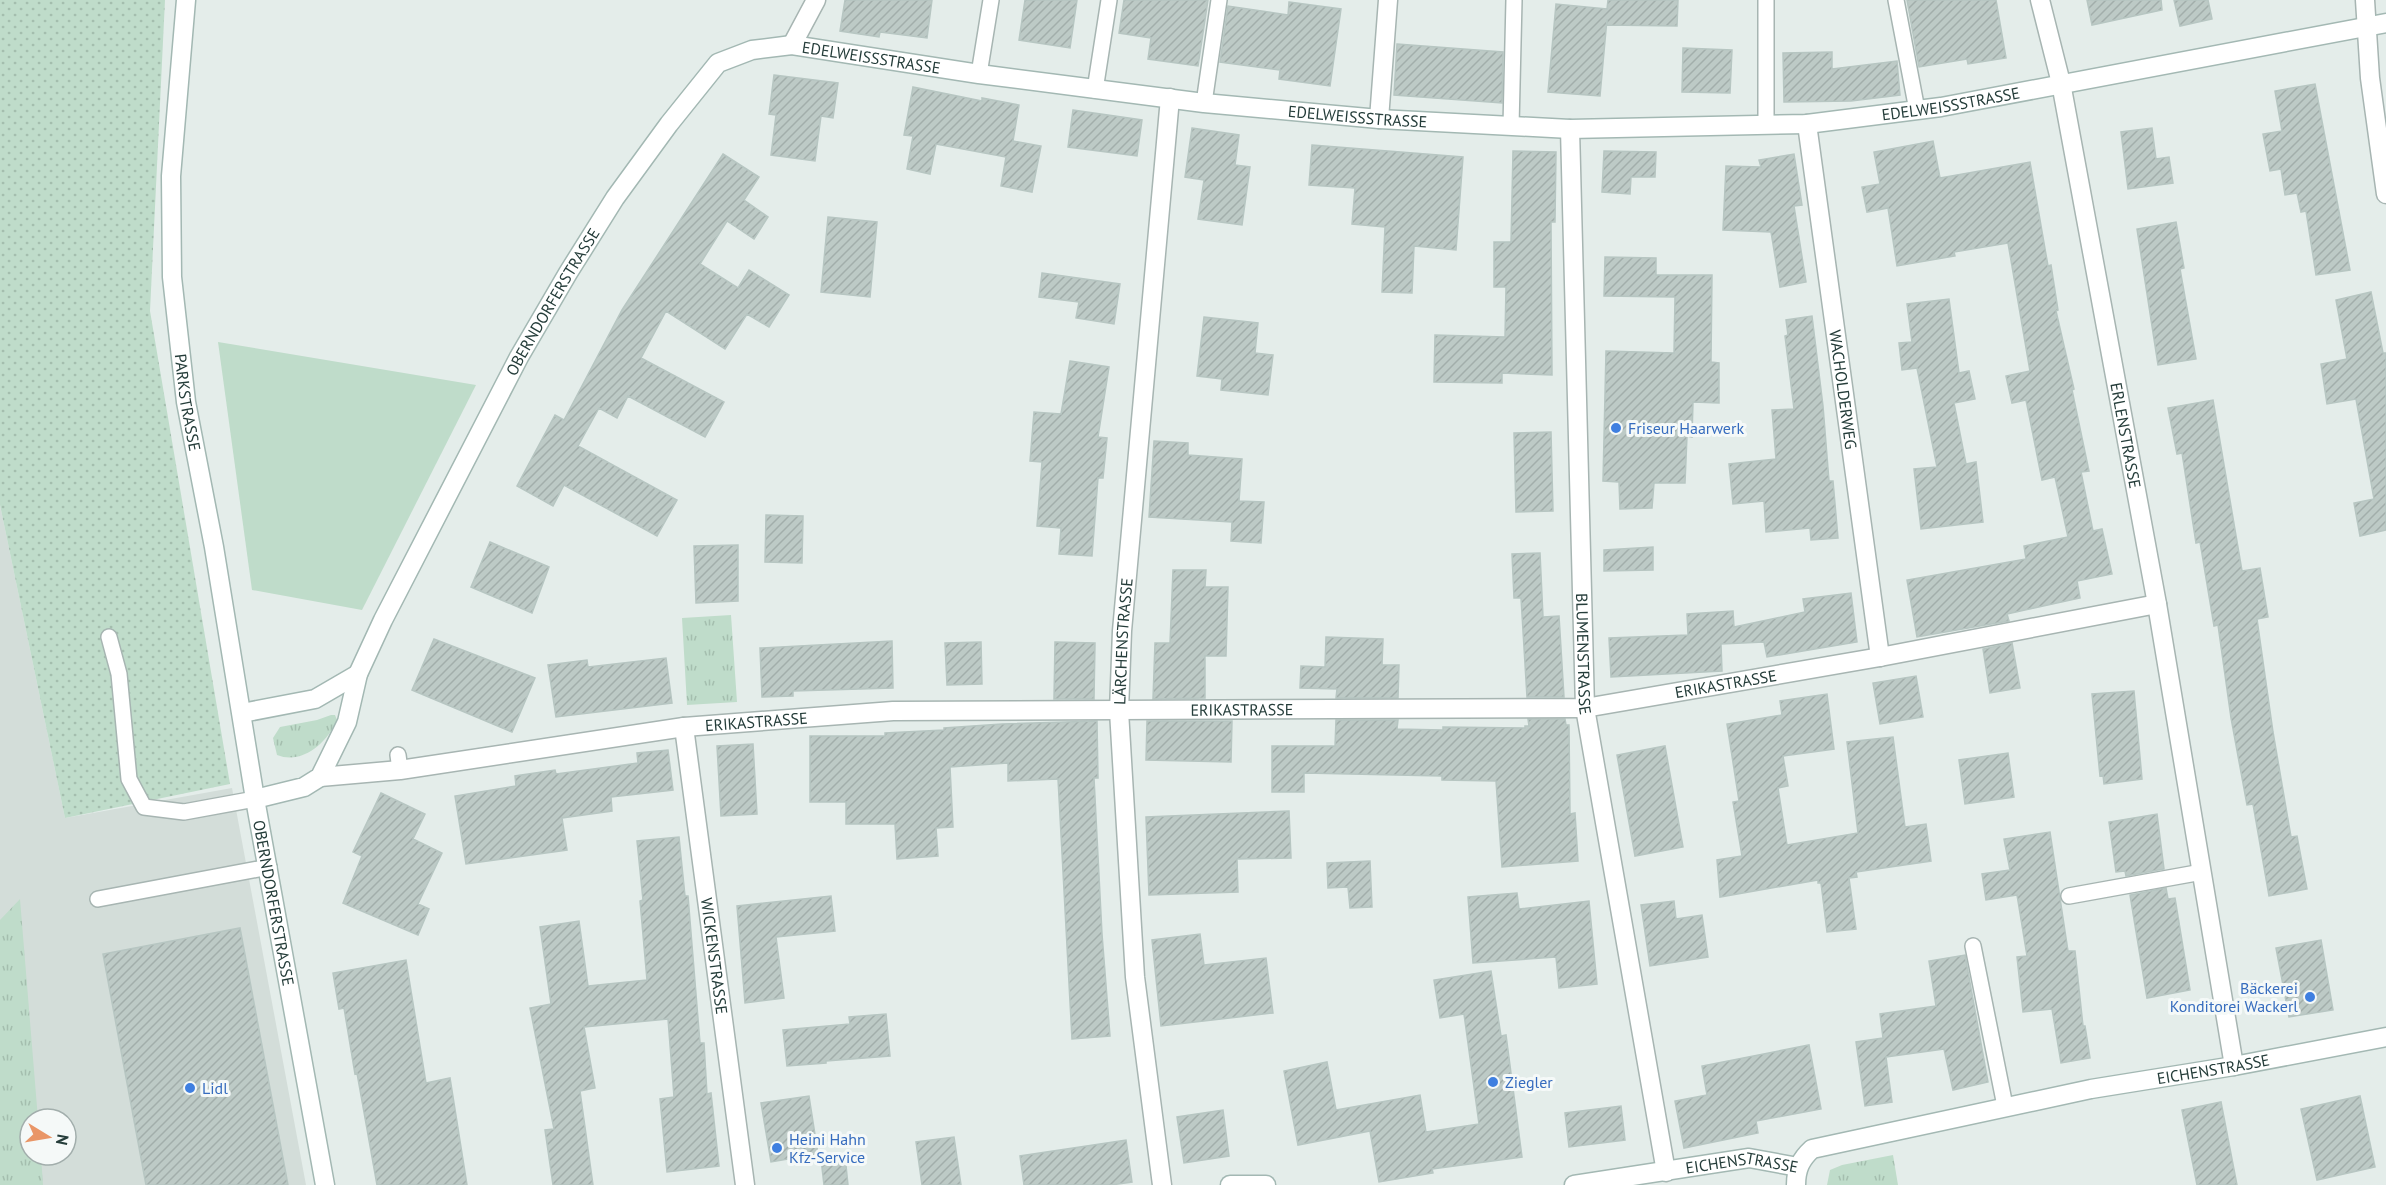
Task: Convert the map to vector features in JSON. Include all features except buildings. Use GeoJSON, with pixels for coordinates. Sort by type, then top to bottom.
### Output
{"type":"FeatureCollection","features":[{"type":"Feature","properties":{"kind":"street","name":"PARKSTRASSE"},"geometry":{"type":"LineString","coordinates":[[186,0],[171,176],[172,277],[186,402],[214,547],[255,799]]}},
{"type":"Feature","properties":{"kind":"street"},"geometry":{"type":"LineString","coordinates":[[792,45],[816,0]]}},
{"type":"Feature","properties":{"kind":"street"},"geometry":{"type":"LineString","coordinates":[[1379,119],[1388,0]]}},
{"type":"Feature","properties":{"kind":"street","name":"ERLENSTRASSE"},"geometry":{"type":"LineString","coordinates":[[2040,0],[2061,83],[2157,604],[2234,1066]]}},
{"type":"Feature","properties":{"kind":"street"},"geometry":{"type":"LineString","coordinates":[[2365,0],[2370,78],[2386,194]]}},
{"type":"Feature","properties":{"kind":"street","name":"EDELWEISSSTRASSE"},"geometry":{"type":"LineString","coordinates":[[792,45],[979,74],[1204,103],[1379,119],[1570,129],[1807,124],[1917,110],[2386,23]]}},
{"type":"Feature","properties":{"kind":"street","name":"OBERNDORFERSTRASSE"},"geometry":{"type":"LineString","coordinates":[[325,1185],[255,799],[304,787],[320,777],[347,722],[358,674],[519,357],[615,198],[669,124],[718,63],[752,50],[792,45]]}},
{"type":"Feature","properties":{"kind":"street","name":"LÄRCHENSTRASSE"},"geometry":{"type":"LineString","coordinates":[[1162,1185],[1136,977],[1119,711],[1122,631],[1170,98]]}},
{"type":"Feature","properties":{"kind":"street","name":"WACHOLDERWEG"},"geometry":{"type":"LineString","coordinates":[[1807,124],[1880,657]]}},
{"type":"Feature","properties":{"kind":"street","name":"BLUMENSTRASSE"},"geometry":{"type":"LineString","coordinates":[[1570,129],[1585,708],[1665,1172]]}},
{"type":"Feature","properties":{"kind":"street","name":"ERIKASTRASSE"},"geometry":{"type":"LineString","coordinates":[[320,777],[399,763],[684,727],[896,711],[1585,708],[1880,657],[2157,604]]}},
{"type":"Feature","properties":{"kind":"street"},"geometry":{"type":"LineString","coordinates":[[242,713],[315,699],[358,674]]}},
{"type":"Feature","properties":{"kind":"street","name":"WICKENSTRASSE"},"geometry":{"type":"LineString","coordinates":[[684,727],[745,1185]]}},
{"type":"Feature","properties":{"kind":"street","name":"EICHENSTRASSE"},"geometry":{"type":"LineString","coordinates":[[1574,1185],[1749,1158],[1798,1167],[1802,1158],[1812,1149],[2005,1106],[2386,1037]]}},
{"type":"Feature","properties":{"kind":"street"},"geometry":{"type":"LineString","coordinates":[[1796,1185],[1798,1167]]}},
{"type":"Feature","properties":{"kind":"street"},"geometry":{"type":"LineString","coordinates":[[1230,1185],[1266,1185]]}},
{"type":"Feature","properties":{"kind":"lane"},"geometry":{"type":"LineString","coordinates":[[979,74],[991,0]]}},
{"type":"Feature","properties":{"kind":"lane"},"geometry":{"type":"LineString","coordinates":[[1095,90],[1109,0]]}},
{"type":"Feature","properties":{"kind":"lane"},"geometry":{"type":"LineString","coordinates":[[1204,103],[1219,0]]}},
{"type":"Feature","properties":{"kind":"lane"},"geometry":{"type":"LineString","coordinates":[[1511,126],[1514,0]]}},
{"type":"Feature","properties":{"kind":"lane"},"geometry":{"type":"LineString","coordinates":[[1766,0],[1766,125]]}},
{"type":"Feature","properties":{"kind":"lane"},"geometry":{"type":"LineString","coordinates":[[1896,0],[1917,110]]}},
{"type":"Feature","properties":{"kind":"lane"},"geometry":{"type":"LineString","coordinates":[[109,637],[118,674],[129,779],[144,807],[184,812],[255,799]]}},
{"type":"Feature","properties":{"kind":"lane"},"geometry":{"type":"LineString","coordinates":[[98,899],[269,867]]}},
{"type":"Feature","properties":{"kind":"lane"},"geometry":{"type":"LineString","coordinates":[[2069,896],[2202,872]]}},
{"type":"Feature","properties":{"kind":"lane"},"geometry":{"type":"LineString","coordinates":[[1973,946],[2005,1106]]}},
{"type":"Feature","properties":{"kind":"shaded area"},"geometry":{"type":"Polygon","coordinates":[[[0,505],[65,818],[232,788],[306,1185],[0,1185],[0,505]]]}},
{"type":"Feature","properties":{"kind":"green space"},"geometry":{"type":"Polygon","coordinates":[[[0,0],[165,0],[150,311],[230,784],[65,818],[0,505],[0,0]]]}},
{"type":"Feature","properties":{"kind":"green space"},"geometry":{"type":"Polygon","coordinates":[[[218,342],[476,385],[362,610],[252,590],[218,342]]]}},
{"type":"Feature","properties":{"kind":"green space"},"geometry":{"type":"Polygon","coordinates":[[[731,615],[737,702],[687,705],[682,618],[731,615]]]}},
{"type":"Feature","properties":{"kind":"green space"},"geometry":{"type":"Polygon","coordinates":[[[335,715],[337,720],[333,729],[313,750],[296,757],[277,755],[273,738],[280,727],[335,715]]]}},
{"type":"Feature","properties":{"kind":"green space"},"geometry":{"type":"Polygon","coordinates":[[[20,899],[37,1107],[18,1107],[18,1167],[42,1167],[43,1185],[0,1185],[0,920],[20,899]]]}},
{"type":"Feature","properties":{"kind":"green space"},"geometry":{"type":"Polygon","coordinates":[[[1893,1155],[1898,1185],[1827,1185],[1830,1170],[1842,1165],[1893,1155]]]}},
{"type":"Feature","properties":{"kind":"place","name":"Friseur Haarwerk"},"geometry":{"type":"Point","coordinates":[1616,428]}},
{"type":"Feature","properties":{"kind":"place","name":"Bäckerei Konditorei Wackerl"},"geometry":{"type":"Point","coordinates":[2310,997]}},
{"type":"Feature","properties":{"kind":"place","name":"Ziegler"},"geometry":{"type":"Point","coordinates":[1493,1082]}},
{"type":"Feature","properties":{"kind":"place","name":"Lidl"},"geometry":{"type":"Point","coordinates":[190,1088]}},
{"type":"Feature","properties":{"kind":"place","name":"Heini Hahn Kfz-Service"},"geometry":{"type":"Point","coordinates":[777,1148]}}]}
